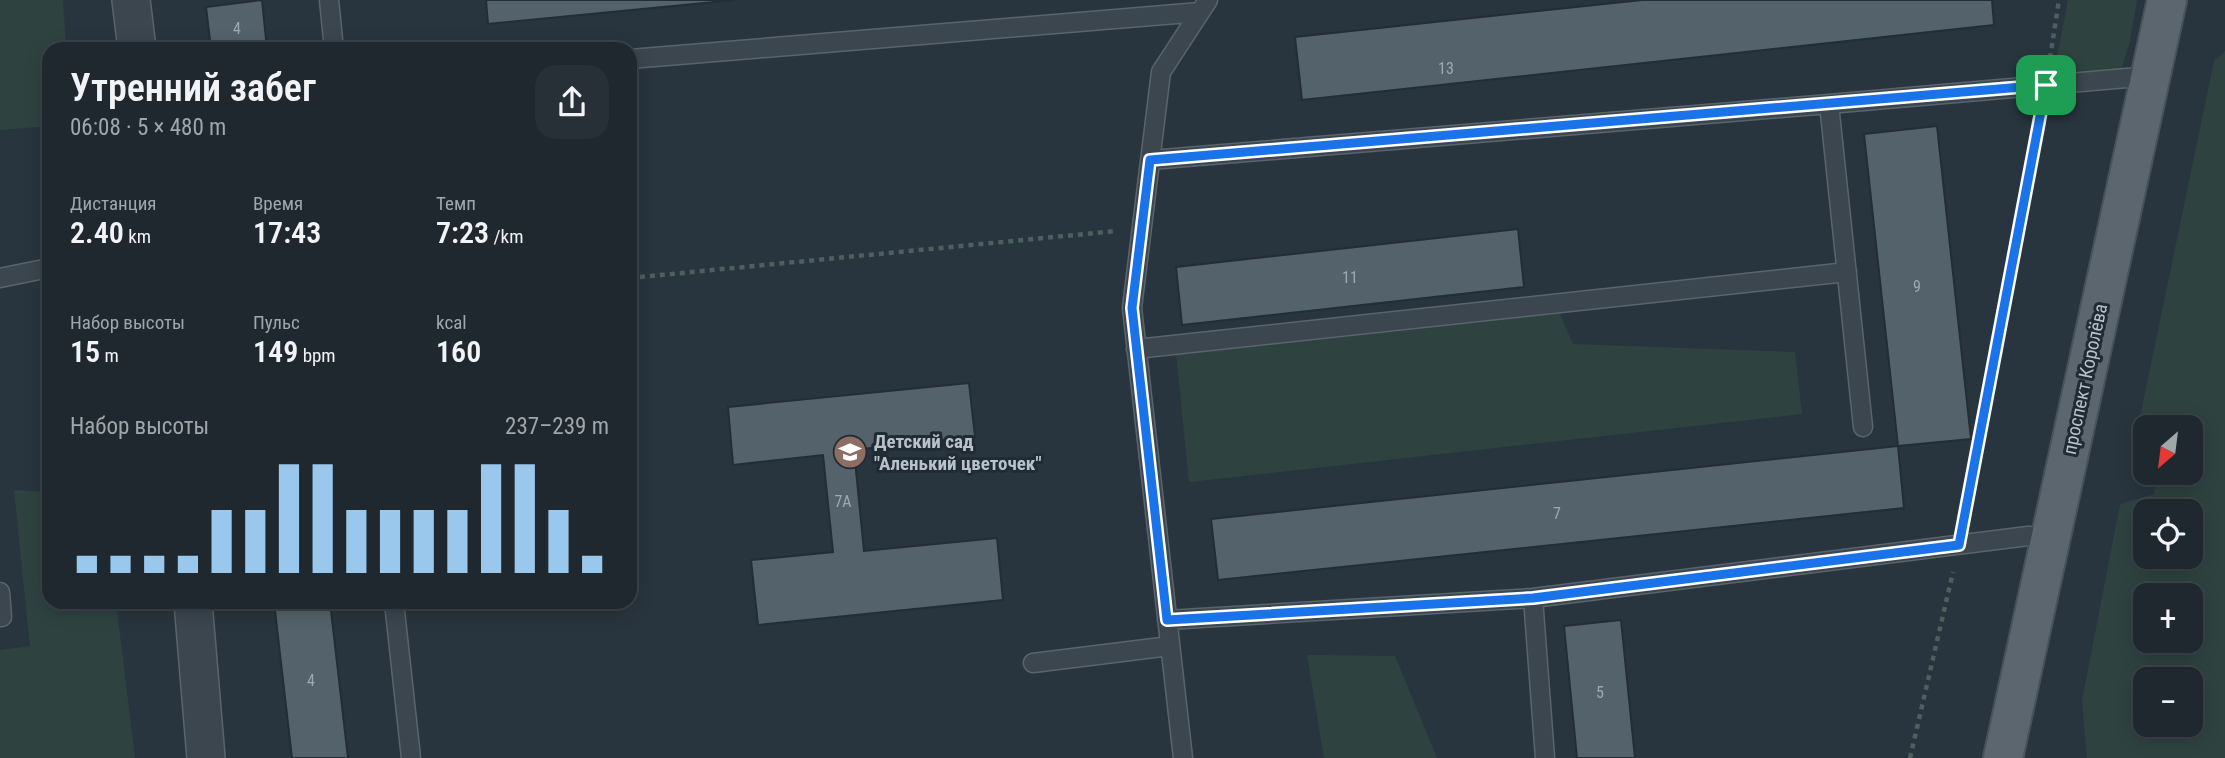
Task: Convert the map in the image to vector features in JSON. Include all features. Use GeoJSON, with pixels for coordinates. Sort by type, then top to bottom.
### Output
{"type":"FeatureCollection","features":[{"type":"Feature","properties":{"kind":"main road","name":"проспект Королёва"},"geometry":{"type":"LineString","coordinates":[[2003,758],[2167,0]]}},
{"type":"Feature","properties":{"kind":"street"},"geometry":{"type":"LineString","coordinates":[[131,0],[136,42]]}},
{"type":"Feature","properties":{"kind":"street"},"geometry":{"type":"LineString","coordinates":[[194,609],[206,758]]}},
{"type":"Feature","properties":{"kind":"lane"},"geometry":{"type":"LineString","coordinates":[[329,0],[333,42]]}},
{"type":"Feature","properties":{"kind":"lane"},"geometry":{"type":"LineString","coordinates":[[637,58],[1204,6]]}},
{"type":"Feature","properties":{"kind":"lane"},"geometry":{"type":"LineString","coordinates":[[1183,758],[1132,308],[1161,72],[1204,6]]}},
{"type":"Feature","properties":{"kind":"lane"},"geometry":{"type":"LineString","coordinates":[[1150,160],[2150,76]]}},
{"type":"Feature","properties":{"kind":"lane"},"geometry":{"type":"LineString","coordinates":[[1829,104],[1863,427]]}},
{"type":"Feature","properties":{"kind":"lane"},"geometry":{"type":"LineString","coordinates":[[0,278],[42,269]]}},
{"type":"Feature","properties":{"kind":"lane"},"geometry":{"type":"LineString","coordinates":[[1136,349],[1847,272]]}},
{"type":"Feature","properties":{"kind":"lane"},"geometry":{"type":"LineString","coordinates":[[1167,620],[1533,598],[2028,536],[2051,537]]}},
{"type":"Feature","properties":{"kind":"lane"},"geometry":{"type":"LineString","coordinates":[[0,592],[0,617]]}},
{"type":"Feature","properties":{"kind":"lane"},"geometry":{"type":"LineString","coordinates":[[1533,598],[1545,758]]}},
{"type":"Feature","properties":{"kind":"lane"},"geometry":{"type":"LineString","coordinates":[[395,609],[411,758]]}},
{"type":"Feature","properties":{"kind":"lane"},"geometry":{"type":"LineString","coordinates":[[1034,663],[1170,646]]}},
{"type":"Feature","properties":{"kind":"path"},"geometry":{"type":"LineString","coordinates":[[1910,758],[1959,545],[2046,85],[2059,0]]}},
{"type":"Feature","properties":{"kind":"path"},"geometry":{"type":"LineString","coordinates":[[637,277],[1141,229]]}},
{"type":"Feature","properties":{"kind":"green space"},"geometry":{"type":"Polygon","coordinates":[[[0,0],[63,0],[66,42],[42,42],[42,126],[0,130],[0,0]]]}},
{"type":"Feature","properties":{"kind":"green space"},"geometry":{"type":"Polygon","coordinates":[[[2068,0],[2137,0],[2130,41],[2120,74],[2053,78],[2068,0]]]}},
{"type":"Feature","properties":{"kind":"green space"},"geometry":{"type":"Polygon","coordinates":[[[2225,51],[2225,758],[2087,758],[2082,701],[2120,504],[2133,500],[2133,569],[2203,569],[2203,499],[2137,499],[2154,494],[2156,485],[2203,485],[2203,415],[2140,415],[2214,61],[2225,51]]]}},
{"type":"Feature","properties":{"kind":"green space"},"geometry":{"type":"Polygon","coordinates":[[[1556,305],[1573,344],[1795,352],[1802,414],[1189,482],[1176,353],[1556,305]]]}},
{"type":"Feature","properties":{"kind":"green space"},"geometry":{"type":"Polygon","coordinates":[[[14,490],[42,492],[42,609],[117,609],[135,758],[0,758],[0,650],[30,646],[14,490]]]}},
{"type":"Feature","properties":{"kind":"green space"},"geometry":{"type":"Polygon","coordinates":[[[1307,655],[1395,656],[1437,758],[1324,758],[1307,655]]]}},
{"type":"Feature","properties":{"kind":"building"},"geometry":{"type":"Polygon","coordinates":[[[262,0],[266,42],[210,42],[206,7],[262,0]]]}},
{"type":"Feature","properties":{"kind":"building"},"geometry":{"type":"Polygon","coordinates":[[[486,0],[735,0],[488,24],[486,0]]]}},
{"type":"Feature","properties":{"kind":"building"},"geometry":{"type":"Polygon","coordinates":[[[1642,0],[1992,0],[1994,25],[1302,100],[1295,37],[1642,0]]]}},
{"type":"Feature","properties":{"kind":"building"},"geometry":{"type":"Polygon","coordinates":[[[1937,126],[1971,439],[1898,446],[1864,134],[1937,126]]]}},
{"type":"Feature","properties":{"kind":"building"},"geometry":{"type":"Polygon","coordinates":[[[1518,229],[1524,287],[1182,325],[1176,267],[1518,229]]]}},
{"type":"Feature","properties":{"kind":"building"},"geometry":{"type":"Polygon","coordinates":[[[969,383],[975,437],[854,450],[864,551],[997,538],[1003,600],[758,625],[751,560],[833,552],[823,455],[733,465],[728,407],[969,383]]]}},
{"type":"Feature","properties":{"kind":"building"},"geometry":{"type":"Polygon","coordinates":[[[1898,446],[1904,508],[1218,580],[1211,519],[1898,446]]]}},
{"type":"Feature","properties":{"kind":"building"},"geometry":{"type":"Polygon","coordinates":[[[275,609],[331,609],[348,758],[292,758],[275,609]]]}},
{"type":"Feature","properties":{"kind":"building"},"geometry":{"type":"Polygon","coordinates":[[[1621,620],[1635,758],[1577,758],[1564,626],[1621,620]]]}},
{"type":"Feature","properties":{"kind":"place","name":"Детский сад \"Аленький цветочек\""},"geometry":{"type":"Point","coordinates":[850,452]}},
{"type":"Feature","properties":{"kind":"route"},"geometry":{"type":"LineString","coordinates":[[2046,85],[1959,545],[1533,598],[1167,620],[1132,308],[1150,160],[2046,85]]}}]}
